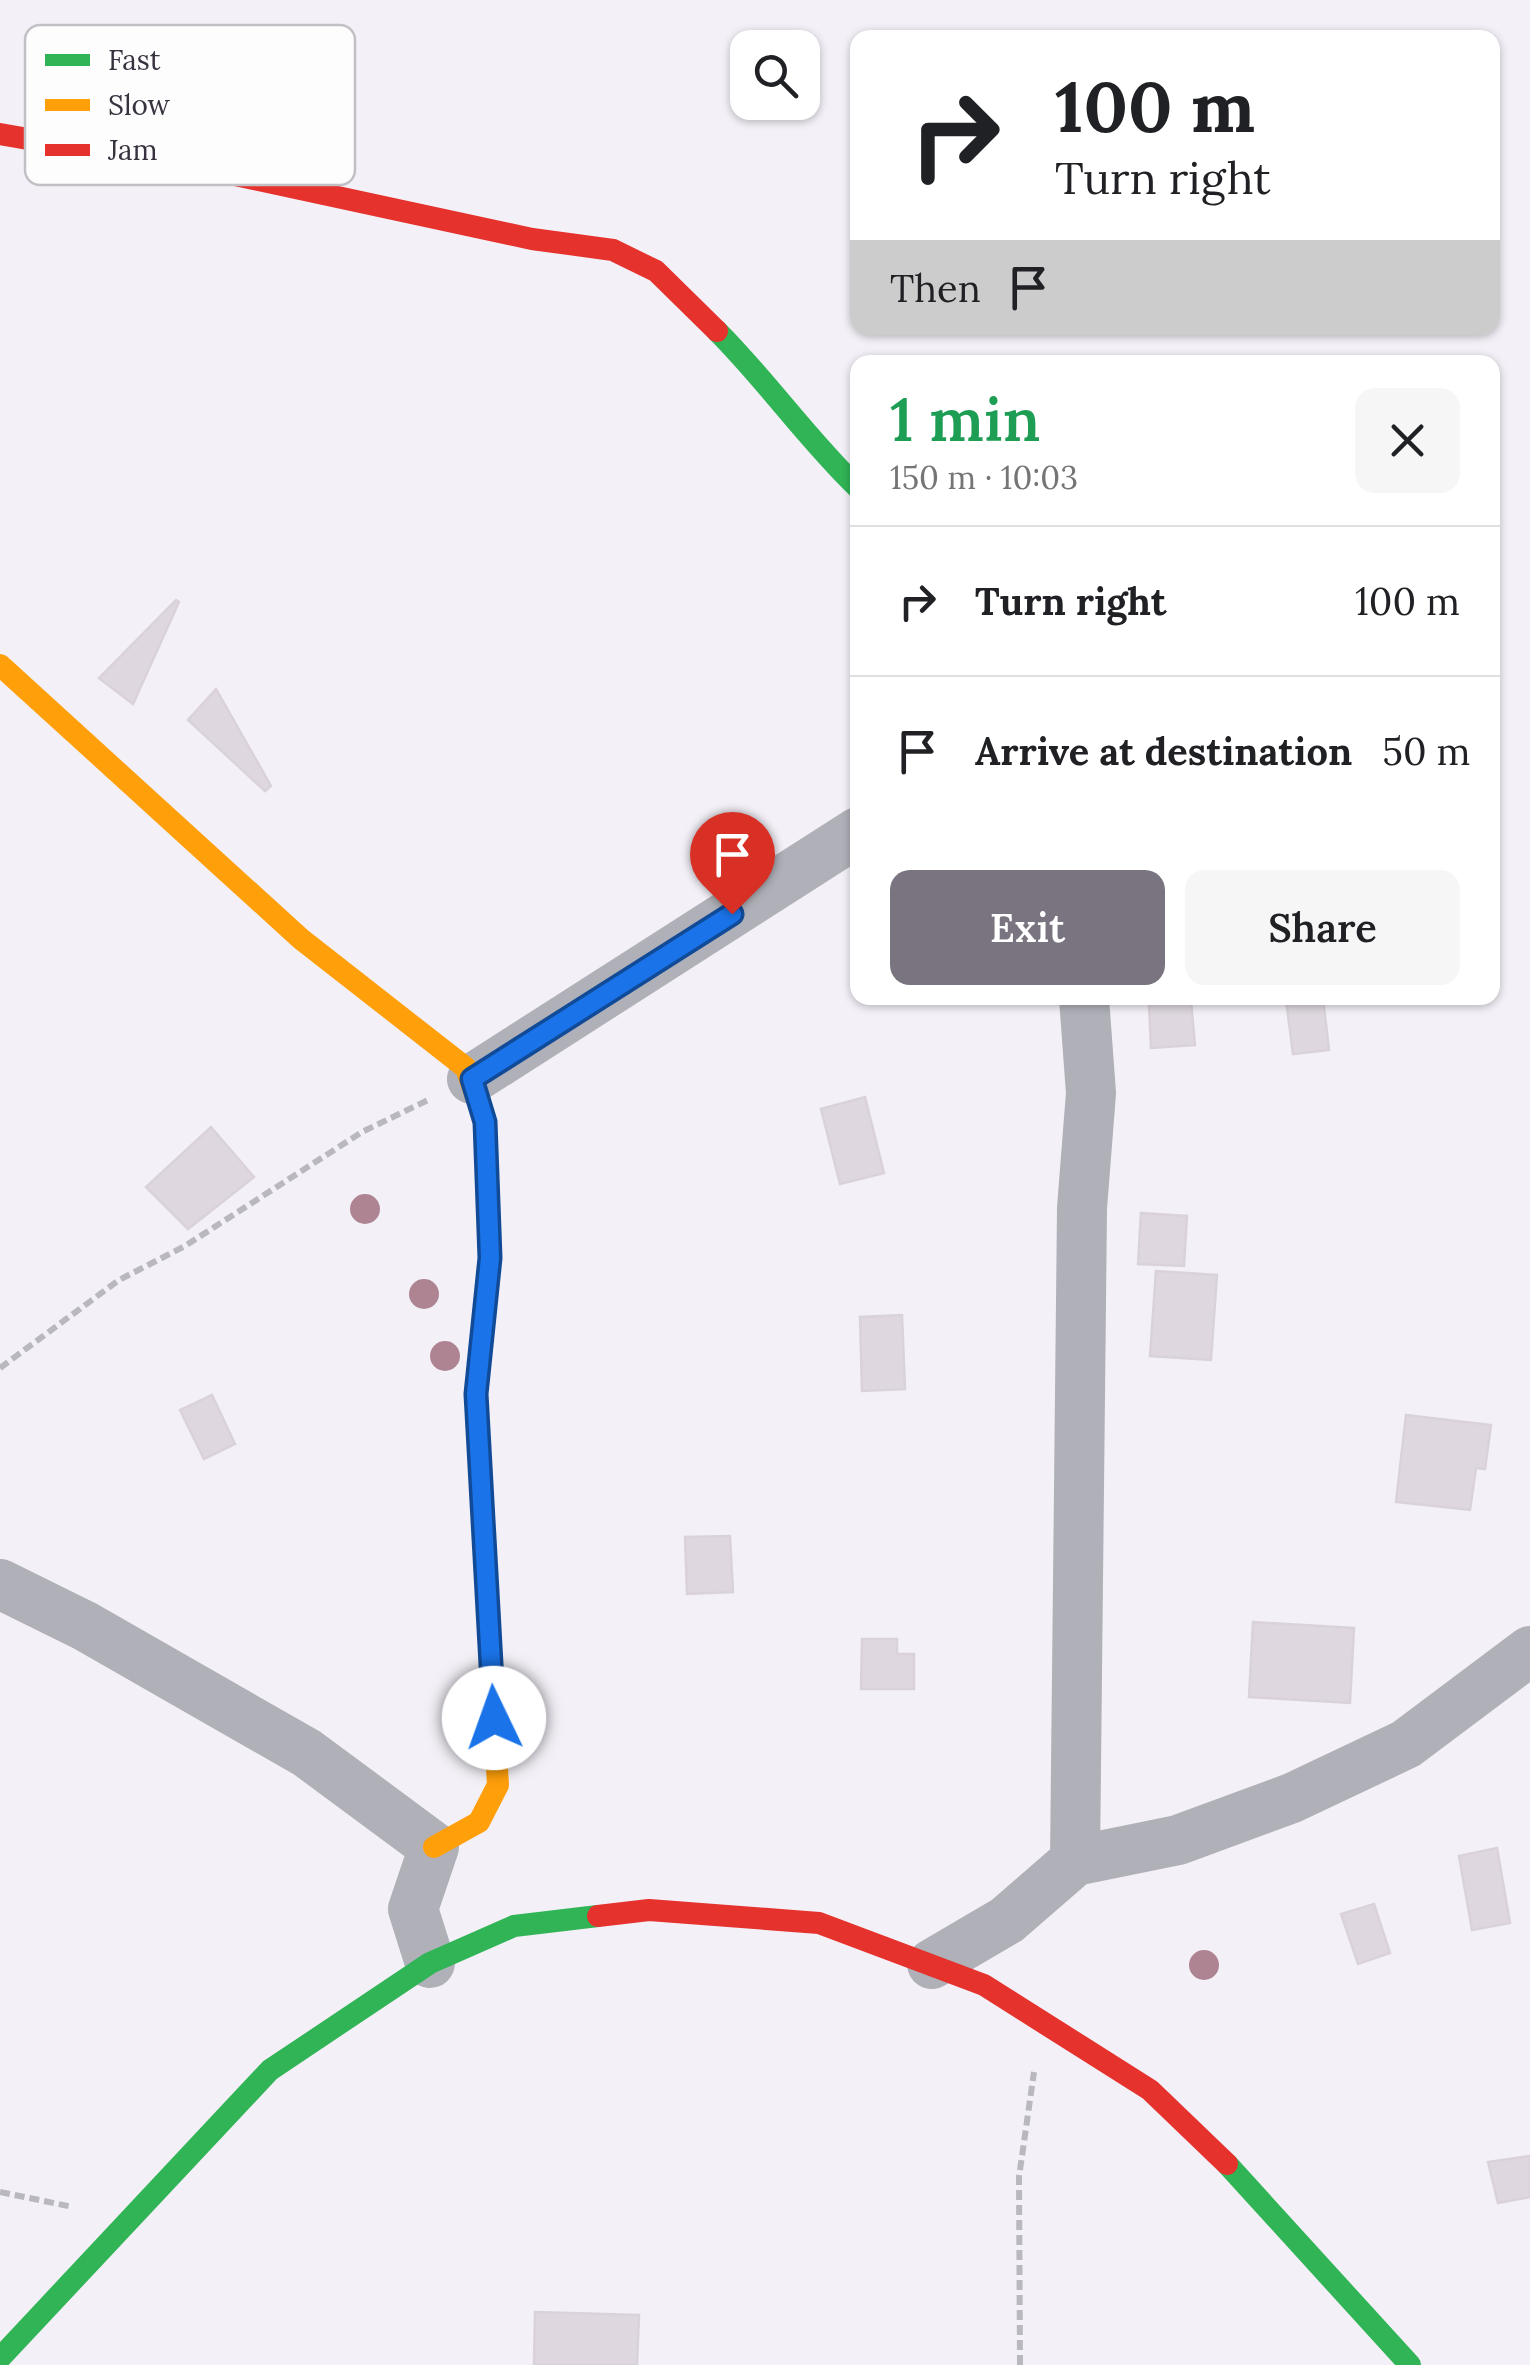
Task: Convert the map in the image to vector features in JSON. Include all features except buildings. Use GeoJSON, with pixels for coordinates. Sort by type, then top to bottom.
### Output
{"type":"FeatureCollection","features":[{"type":"Feature","properties":{"kind":"street"},"geometry":{"type":"LineString","coordinates":[[0,134],[25,138]]}},
{"type":"Feature","properties":{"kind":"street"},"geometry":{"type":"LineString","coordinates":[[285,185],[532,239],[613,250],[656,271],[748,362],[814,444],[850,480]]}},
{"type":"Feature","properties":{"kind":"street"},"geometry":{"type":"LineString","coordinates":[[0,665],[301,939],[466,1068],[472,1079],[485,1122],[488,1180],[490,1258],[476,1394],[498,1785],[479,1822],[434,1846],[413,1909],[430,1963]]}},
{"type":"Feature","properties":{"kind":"street"},"geometry":{"type":"LineString","coordinates":[[472,1079],[850,837]]}},
{"type":"Feature","properties":{"kind":"street"},"geometry":{"type":"LineString","coordinates":[[1075,1861],[1082,1208],[1091,1093],[1085,1005]]}},
{"type":"Feature","properties":{"kind":"street"},"geometry":{"type":"LineString","coordinates":[[0,1584],[85,1626],[307,1752],[434,1846]]}},
{"type":"Feature","properties":{"kind":"street"},"geometry":{"type":"LineString","coordinates":[[932,1964],[1007,1920],[1075,1861],[1178,1840],[1292,1798],[1406,1744],[1530,1650]]}},
{"type":"Feature","properties":{"kind":"street"},"geometry":{"type":"LineString","coordinates":[[0,2358],[129,2216],[270,2070],[379,1993],[430,1963],[514,1926],[649,1910],[819,1923],[984,1985],[1150,2090],[1240,2176],[1410,2365]]}},
{"type":"Feature","properties":{"kind":"path"},"geometry":{"type":"LineString","coordinates":[[0,1368],[119,1280],[185,1246],[362,1132],[472,1079]]}},
{"type":"Feature","properties":{"kind":"path"},"geometry":{"type":"LineString","coordinates":[[1020,2365],[1020,2177],[1042,2022]]}},
{"type":"Feature","properties":{"kind":"path"},"geometry":{"type":"LineString","coordinates":[[0,2192],[129,2216]]}},
{"type":"Feature","properties":{"kind":"traffic: fast"},"geometry":{"type":"LineString","coordinates":[[717,331],[850,480]]}},
{"type":"Feature","properties":{"kind":"traffic: fast"},"geometry":{"type":"LineString","coordinates":[[0,2358],[270,2070],[430,1963],[514,1926],[598,1916]]}},
{"type":"Feature","properties":{"kind":"traffic: fast"},"geometry":{"type":"LineString","coordinates":[[1227,2164],[1410,2365]]}},
{"type":"Feature","properties":{"kind":"traffic: slow"},"geometry":{"type":"LineString","coordinates":[[0,665],[301,939],[466,1068],[485,1122],[488,1191]]}},
{"type":"Feature","properties":{"kind":"traffic: slow"},"geometry":{"type":"LineString","coordinates":[[434,1847],[479,1822],[498,1785],[489,1629]]}},
{"type":"Feature","properties":{"kind":"traffic: jam"},"geometry":{"type":"LineString","coordinates":[[0,134],[25,138]]}},
{"type":"Feature","properties":{"kind":"traffic: jam"},"geometry":{"type":"LineString","coordinates":[[281,185],[532,239],[613,250],[656,271],[717,331]]}},
{"type":"Feature","properties":{"kind":"traffic: jam"},"geometry":{"type":"LineString","coordinates":[[488,1191],[490,1258],[476,1394],[489,1629]]}},
{"type":"Feature","properties":{"kind":"traffic: jam"},"geometry":{"type":"LineString","coordinates":[[598,1916],[649,1910],[819,1923],[984,1985],[1150,2090],[1227,2164]]}},
{"type":"Feature","properties":{"kind":"route"},"geometry":{"type":"LineString","coordinates":[[494,1718],[476,1394],[490,1258],[485,1122],[472,1079],[732,914]]}}]}
